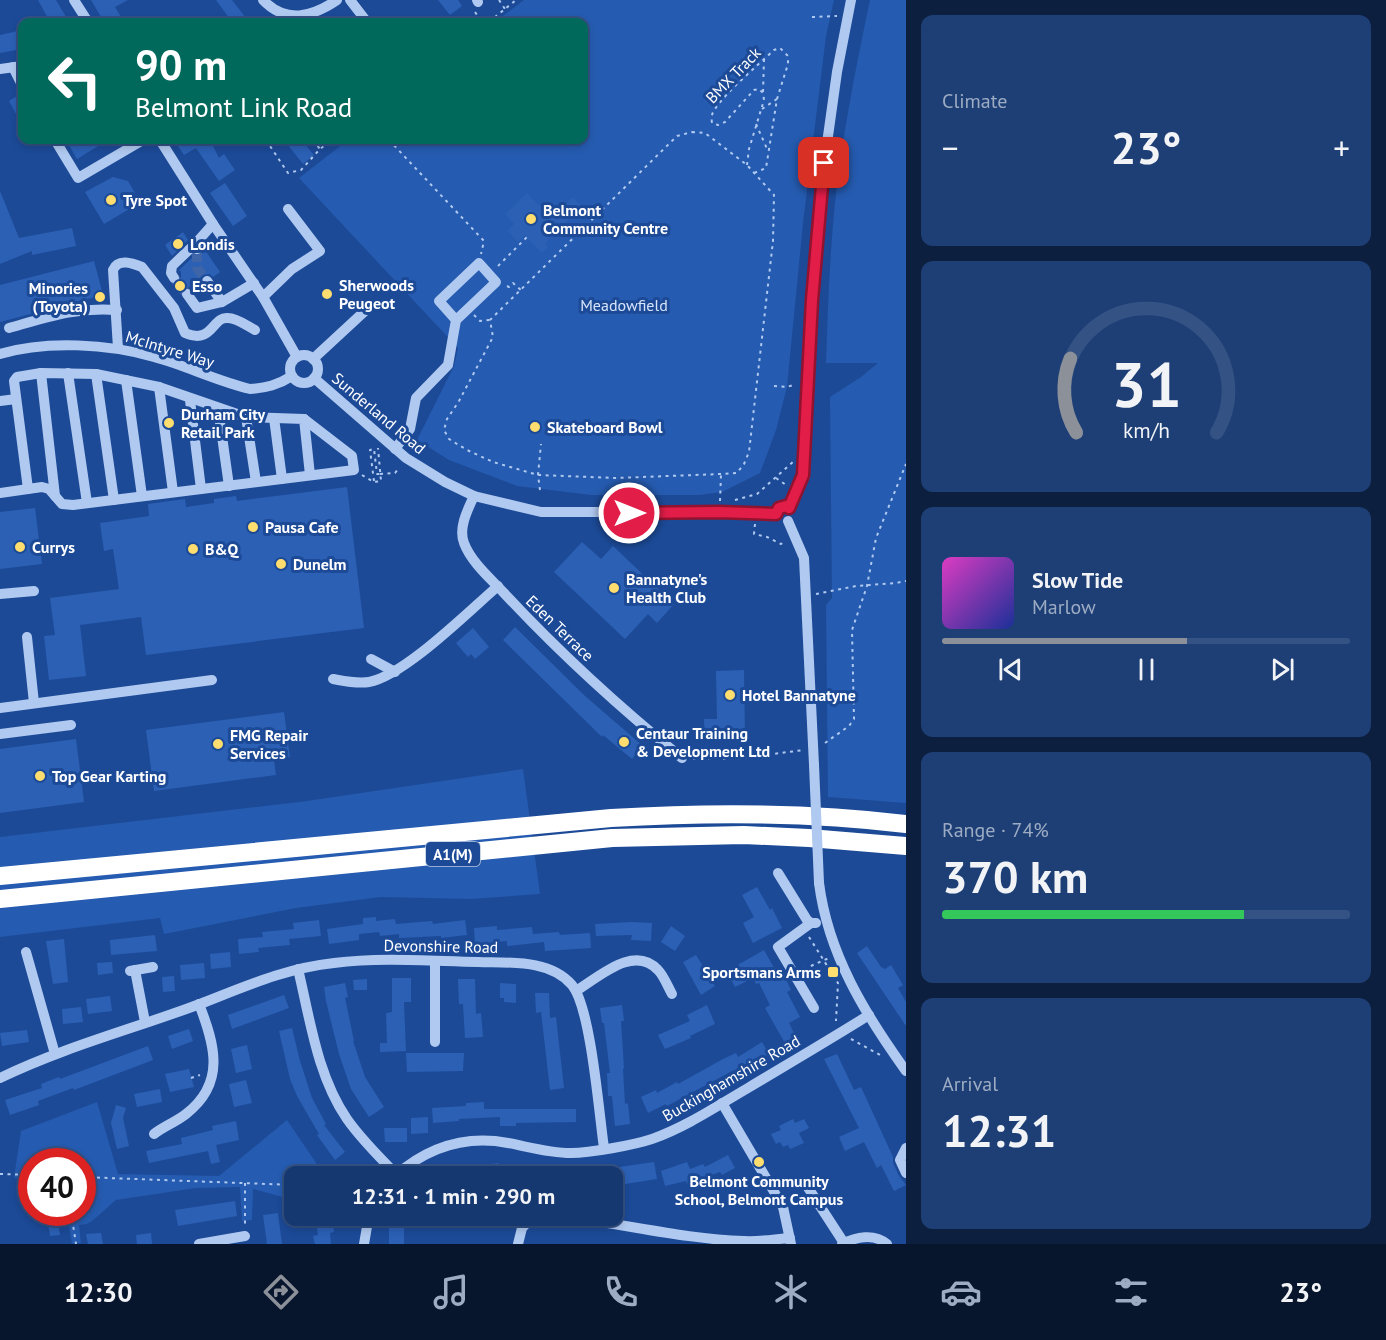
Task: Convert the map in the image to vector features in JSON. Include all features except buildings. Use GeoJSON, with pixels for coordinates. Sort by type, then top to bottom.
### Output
{"type":"FeatureCollection","features":[{"type":"Feature","properties":{"kind":"highway","name":"A1(M)"},"geometry":{"type":"LineString","coordinates":[[0,876],[600,819],[667,815],[744,813],[800,815],[906,824]]}},
{"type":"Feature","properties":{"kind":"highway","name":"A1(M)"},"geometry":{"type":"LineString","coordinates":[[0,899],[612,838],[744,835],[809,837],[906,846]]}},
{"type":"Feature","properties":{"kind":"street"},"geometry":{"type":"LineString","coordinates":[[74,0],[85,18]]}},
{"type":"Feature","properties":{"kind":"street"},"geometry":{"type":"LineString","coordinates":[[263,0],[283,18]]}},
{"type":"Feature","properties":{"kind":"street"},"geometry":{"type":"LineString","coordinates":[[289,18],[321,11],[337,0]]}},
{"type":"Feature","properties":{"kind":"street"},"geometry":{"type":"LineString","coordinates":[[350,0],[364,18]]}},
{"type":"Feature","properties":{"kind":"street"},"geometry":{"type":"LineString","coordinates":[[788,521],[792,516],[789,508],[803,475],[807,381],[821,186],[837,72],[851,0]]}},
{"type":"Feature","properties":{"kind":"street"},"geometry":{"type":"LineString","coordinates":[[0,69],[18,66]]}},
{"type":"Feature","properties":{"kind":"street"},"geometry":{"type":"LineString","coordinates":[[57,144],[78,178],[136,144]]}},
{"type":"Feature","properties":{"kind":"street"},"geometry":{"type":"LineString","coordinates":[[163,144],[263,297],[297,357]]}},
{"type":"Feature","properties":{"kind":"street"},"geometry":{"type":"LineString","coordinates":[[263,297],[292,269],[320,251],[288,209]]}},
{"type":"Feature","properties":{"kind":"street"},"geometry":{"type":"LineString","coordinates":[[174,278],[171,273],[172,266],[197,248],[213,224]]}},
{"type":"Feature","properties":{"kind":"street"},"geometry":{"type":"LineString","coordinates":[[118,348],[113,270],[120,262],[142,267],[174,308],[185,333],[197,336],[211,331],[220,319],[224,318],[231,318],[255,330]]}},
{"type":"Feature","properties":{"kind":"street"},"geometry":{"type":"LineString","coordinates":[[395,449],[410,429],[416,398],[448,365],[456,320],[492,279],[479,263],[439,301],[456,320]]}},
{"type":"Feature","properties":{"kind":"street"},"geometry":{"type":"LineString","coordinates":[[207,281],[222,302]]}},
{"type":"Feature","properties":{"kind":"street"},"geometry":{"type":"LineString","coordinates":[[187,294],[197,308],[222,302],[254,283]]}},
{"type":"Feature","properties":{"kind":"street"},"geometry":{"type":"LineString","coordinates":[[9,328],[70,311],[92,308],[117,310]]}},
{"type":"Feature","properties":{"kind":"street"},"geometry":{"type":"LineString","coordinates":[[313,359],[366,310]]}},
{"type":"Feature","properties":{"kind":"street","name":"McIntyre Way"},"geometry":{"type":"LineString","coordinates":[[0,354],[65,346],[118,348],[155,357],[250,389],[266,388],[292,376]]}},
{"type":"Feature","properties":{"kind":"street"},"geometry":{"type":"LineString","coordinates":[[305,355],[313,359],[317,368],[314,378],[310,381],[300,382],[292,376],[291,363],[297,357],[305,355]]}},
{"type":"Feature","properties":{"kind":"street"},"geometry":{"type":"LineString","coordinates":[[68,373],[87,503]]}},
{"type":"Feature","properties":{"kind":"street"},"geometry":{"type":"LineString","coordinates":[[41,374],[55,497]]}},
{"type":"Feature","properties":{"kind":"street"},"geometry":{"type":"LineString","coordinates":[[0,493],[28,489],[42,487],[49,489],[62,504],[87,503],[354,470],[352,456],[304,419],[246,417],[190,400],[159,387],[96,374],[41,374],[17,377],[14,381],[28,489]]}},
{"type":"Feature","properties":{"kind":"street"},"geometry":{"type":"LineString","coordinates":[[96,374],[114,500]]}},
{"type":"Feature","properties":{"kind":"street","name":"Sunderland Road"},"geometry":{"type":"LineString","coordinates":[[314,378],[406,458],[474,496],[541,512],[720,507],[776,514]]}},
{"type":"Feature","properties":{"kind":"street"},"geometry":{"type":"LineString","coordinates":[[126,380],[142,496]]}},
{"type":"Feature","properties":{"kind":"street"},"geometry":{"type":"LineString","coordinates":[[159,387],[173,492]]}},
{"type":"Feature","properties":{"kind":"street"},"geometry":{"type":"LineString","coordinates":[[0,401],[15,399]]}},
{"type":"Feature","properties":{"kind":"street"},"geometry":{"type":"LineString","coordinates":[[190,400],[201,489]]}},
{"type":"Feature","properties":{"kind":"street"},"geometry":{"type":"LineString","coordinates":[[218,408],[229,486]]}},
{"type":"Feature","properties":{"kind":"street"},"geometry":{"type":"LineString","coordinates":[[246,417],[256,482]]}},
{"type":"Feature","properties":{"kind":"street"},"geometry":{"type":"LineString","coordinates":[[274,418],[282,479]]}},
{"type":"Feature","properties":{"kind":"street"},"geometry":{"type":"LineString","coordinates":[[304,419],[310,475]]}},
{"type":"Feature","properties":{"kind":"street","name":"Eden Terrace"},"geometry":{"type":"LineString","coordinates":[[474,496],[463,523],[462,536],[474,560],[524,614],[611,698],[681,758]]}},
{"type":"Feature","properties":{"kind":"street"},"geometry":{"type":"LineString","coordinates":[[788,521],[780,521],[776,514],[779,508],[786,506],[789,508]]}},
{"type":"Feature","properties":{"kind":"street"},"geometry":{"type":"LineString","coordinates":[[788,521],[804,558],[819,883],[826,922],[837,955],[869,1015],[906,1071]]}},
{"type":"Feature","properties":{"kind":"street"},"geometry":{"type":"LineString","coordinates":[[333,679],[370,682],[395,672],[498,586]]}},
{"type":"Feature","properties":{"kind":"street"},"geometry":{"type":"LineString","coordinates":[[0,594],[34,591]]}},
{"type":"Feature","properties":{"kind":"street"},"geometry":{"type":"LineString","coordinates":[[27,637],[34,703]]}},
{"type":"Feature","properties":{"kind":"street"},"geometry":{"type":"LineString","coordinates":[[371,659],[395,672]]}},
{"type":"Feature","properties":{"kind":"street"},"geometry":{"type":"LineString","coordinates":[[0,708],[212,680]]}},
{"type":"Feature","properties":{"kind":"street"},"geometry":{"type":"LineString","coordinates":[[0,734],[72,725]]}},
{"type":"Feature","properties":{"kind":"street"},"geometry":{"type":"LineString","coordinates":[[778,873],[807,926]]}},
{"type":"Feature","properties":{"kind":"street"},"geometry":{"type":"LineString","coordinates":[[814,1008],[778,947],[807,926],[826,922]]}},
{"type":"Feature","properties":{"kind":"street"},"geometry":{"type":"LineString","coordinates":[[26,952],[55,1054]]}},
{"type":"Feature","properties":{"kind":"street"},"geometry":{"type":"LineString","coordinates":[[576,991],[623,962],[635,959],[651,964],[660,971],[672,994]]}},
{"type":"Feature","properties":{"kind":"street","name":"Devonshire Road"},"geometry":{"type":"LineString","coordinates":[[0,1078],[55,1054],[199,1004],[252,982],[298,969],[371,960],[515,963],[542,966],[560,973],[576,991],[582,1004],[604,1148]]}},
{"type":"Feature","properties":{"kind":"street"},"geometry":{"type":"LineString","coordinates":[[435,961],[435,1042]]}},
{"type":"Feature","properties":{"kind":"street"},"geometry":{"type":"LineString","coordinates":[[145,1022],[132,970],[153,968]]}},
{"type":"Feature","properties":{"kind":"street"},"geometry":{"type":"LineString","coordinates":[[298,969],[320,1062],[333,1094],[347,1119],[388,1166]]}},
{"type":"Feature","properties":{"kind":"street"},"geometry":{"type":"LineString","coordinates":[[154,1134],[198,1104],[207,1092],[212,1078],[214,1059],[212,1041],[199,1004]]}},
{"type":"Feature","properties":{"kind":"street","name":"Buckinghamshire Road"},"geometry":{"type":"LineString","coordinates":[[408,1166],[440,1147],[462,1142],[492,1140],[538,1150],[572,1153],[650,1139],[680,1127],[869,1015]]}},
{"type":"Feature","properties":{"kind":"street"},"geometry":{"type":"LineString","coordinates":[[619,1226],[684,1237],[747,1242],[790,1241],[783,1207],[722,1103]]}},
{"type":"Feature","properties":{"kind":"street"},"geometry":{"type":"LineString","coordinates":[[152,1121],[167,1124]]}},
{"type":"Feature","properties":{"kind":"street"},"geometry":{"type":"LineString","coordinates":[[906,1148],[900,1160],[906,1173]]}},
{"type":"Feature","properties":{"kind":"street"},"geometry":{"type":"LineString","coordinates":[[807,1186],[843,1244],[859,1237],[881,1239],[886,1244]]}},
{"type":"Feature","properties":{"kind":"street"},"geometry":{"type":"LineString","coordinates":[[364,1244],[367,1226]]}},
{"type":"Feature","properties":{"kind":"street"},"geometry":{"type":"LineString","coordinates":[[518,1244],[524,1226]]}},
{"type":"Feature","properties":{"kind":"street"},"geometry":{"type":"LineString","coordinates":[[200,1244],[245,1236]]}},
{"type":"Feature","properties":{"kind":"path"},"geometry":{"type":"LineString","coordinates":[[499,0],[505,9]]}},
{"type":"Feature","properties":{"kind":"path"},"geometry":{"type":"LineString","coordinates":[[494,18],[516,0]]}},
{"type":"Feature","properties":{"kind":"path"},"geometry":{"type":"LineString","coordinates":[[812,17],[848,15]]}},
{"type":"Feature","properties":{"kind":"path","name":"BMX Track"},"geometry":{"type":"LineString","coordinates":[[747,165],[749,149],[764,100],[763,93],[759,89],[754,90],[725,122],[712,123],[711,115],[716,107],[764,59],[780,48],[788,56],[788,64],[777,99],[766,168],[754,173]]}},
{"type":"Feature","properties":{"kind":"path"},"geometry":{"type":"LineString","coordinates":[[763,93],[764,59]]}},
{"type":"Feature","properties":{"kind":"path"},"geometry":{"type":"LineString","coordinates":[[760,110],[777,99]]}},
{"type":"Feature","properties":{"kind":"path"},"geometry":{"type":"LineString","coordinates":[[756,124],[768,153]]}},
{"type":"Feature","properties":{"kind":"path"},"geometry":{"type":"LineString","coordinates":[[468,309],[480,321],[490,320],[677,136],[692,132],[705,133],[747,165],[774,195],[770,264],[749,452],[744,464],[736,473],[616,478],[538,475],[493,462],[449,439],[444,430],[447,419],[493,337],[490,320]]}},
{"type":"Feature","properties":{"kind":"path"},"geometry":{"type":"LineString","coordinates":[[269,144],[288,172],[302,170],[327,144]]}},
{"type":"Feature","properties":{"kind":"path"},"geometry":{"type":"LineString","coordinates":[[316,144],[320,149]]}},
{"type":"Feature","properties":{"kind":"path"},"geometry":{"type":"LineString","coordinates":[[393,144],[484,241],[479,263]]}},
{"type":"Feature","properties":{"kind":"path"},"geometry":{"type":"LineString","coordinates":[[521,290],[513,283],[509,287],[492,279],[527,237]]}},
{"type":"Feature","properties":{"kind":"path"},"geometry":{"type":"LineString","coordinates":[[774,386],[787,387],[807,381]]}},
{"type":"Feature","properties":{"kind":"path"},"geometry":{"type":"LineString","coordinates":[[354,470],[374,482],[381,481],[377,433]]}},
{"type":"Feature","properties":{"kind":"path"},"geometry":{"type":"LineString","coordinates":[[540,490],[538,475],[541,444]]}},
{"type":"Feature","properties":{"kind":"path"},"geometry":{"type":"LineString","coordinates":[[374,482],[370,450],[374,449],[377,474],[395,473],[406,458]]}},
{"type":"Feature","properties":{"kind":"path"},"geometry":{"type":"LineString","coordinates":[[721,474],[720,507],[757,494],[805,452]]}},
{"type":"Feature","properties":{"kind":"path"},"geometry":{"type":"LineString","coordinates":[[681,758],[734,759],[827,743],[854,720],[852,630],[867,586],[876,538],[906,464]]}},
{"type":"Feature","properties":{"kind":"path"},"geometry":{"type":"LineString","coordinates":[[757,494],[754,534],[781,544],[795,535]]}},
{"type":"Feature","properties":{"kind":"path"},"geometry":{"type":"LineString","coordinates":[[807,596],[856,586],[906,581]]}},
{"type":"Feature","properties":{"kind":"path"},"geometry":{"type":"LineString","coordinates":[[807,926],[823,960],[838,983],[835,1020],[843,1032],[846,1036],[884,1057],[893,1052]]}},
{"type":"Feature","properties":{"kind":"path"},"geometry":{"type":"LineString","coordinates":[[795,976],[809,966],[837,955]]}},
{"type":"Feature","properties":{"kind":"path"},"geometry":{"type":"LineString","coordinates":[[0,1174],[18,1175]]}},
{"type":"Feature","properties":{"kind":"path"},"geometry":{"type":"LineString","coordinates":[[96,1178],[284,1185]]}},
{"type":"Feature","properties":{"kind":"path"},"geometry":{"type":"LineString","coordinates":[[245,1183],[245,1236]]}},
{"type":"Feature","properties":{"kind":"path"},"geometry":{"type":"LineString","coordinates":[[73,1226],[76,1244]]}},
{"type":"Feature","properties":{"kind":"green space","name":"Meadowfield"},"geometry":{"type":"Polygon","coordinates":[[[524,0],[834,0],[826,36],[803,223],[787,387],[776,430],[760,473],[722,492],[700,495],[591,495],[517,486],[449,460],[417,440],[454,366],[458,348],[299,178],[343,144],[588,144],[588,18],[500,18],[524,0]]]}},
{"type":"Feature","properties":{"kind":"green space"},"geometry":{"type":"Polygon","coordinates":[[[870,0],[906,0],[906,803],[828,797],[826,605],[832,598],[830,397],[878,363],[826,363],[831,252],[837,185],[870,0]]]}},
{"type":"Feature","properties":{"kind":"green space"},"geometry":{"type":"Polygon","coordinates":[[[523,769],[540,894],[470,899],[381,897],[296,908],[164,934],[160,918],[0,937],[0,837],[307,801],[523,769]]]}},
{"type":"Feature","properties":{"kind":"green space"},"geometry":{"type":"Polygon","coordinates":[[[97,1102],[118,1174],[219,1176],[287,1120],[318,1166],[284,1166],[284,1197],[253,1189],[252,1220],[242,1221],[240,1187],[196,1188],[116,1200],[96,1218],[96,1148],[18,1148],[21,1131],[97,1102]]]}},
{"type":"Feature","properties":{"kind":"green space"},"geometry":{"type":"Polygon","coordinates":[[[18,1151],[18,1178],[14,1178],[18,1151]]]}},
{"type":"Feature","properties":{"kind":"green space"},"geometry":{"type":"Polygon","coordinates":[[[69,1226],[79,1226],[81,1243],[72,1244],[69,1226]]]}},
{"type":"Feature","properties":{"kind":"tunnel"},"geometry":{"type":"LineString","coordinates":[[197,252],[197,268],[207,281]]}},
{"type":"Feature","properties":{"kind":"tunnel"},"geometry":{"type":"LineString","coordinates":[[174,278],[187,294]]}},
{"type":"Feature","properties":{"kind":"place","name":"Tyre Spot"},"geometry":{"type":"Point","coordinates":[111,200]}},
{"type":"Feature","properties":{"kind":"place","name":"Belmont Community Centre"},"geometry":{"type":"Point","coordinates":[531,219]}},
{"type":"Feature","properties":{"kind":"place","name":"Londis"},"geometry":{"type":"Point","coordinates":[178,244]}},
{"type":"Feature","properties":{"kind":"place","name":"Esso"},"geometry":{"type":"Point","coordinates":[180,286]}},
{"type":"Feature","properties":{"kind":"place","name":"Sherwoods Peugeot"},"geometry":{"type":"Point","coordinates":[327,294]}},
{"type":"Feature","properties":{"kind":"place","name":"Minories (Toyota)"},"geometry":{"type":"Point","coordinates":[100,297]}},
{"type":"Feature","properties":{"kind":"place","name":"Durham City Retail Park"},"geometry":{"type":"Point","coordinates":[169,423]}},
{"type":"Feature","properties":{"kind":"place","name":"Skateboard Bowl"},"geometry":{"type":"Point","coordinates":[535,427]}},
{"type":"Feature","properties":{"kind":"place","name":"Pausa Cafe"},"geometry":{"type":"Point","coordinates":[253,527]}},
{"type":"Feature","properties":{"kind":"place","name":"Currys"},"geometry":{"type":"Point","coordinates":[20,547]}},
{"type":"Feature","properties":{"kind":"place","name":"B&Q"},"geometry":{"type":"Point","coordinates":[193,549]}},
{"type":"Feature","properties":{"kind":"place","name":"Dunelm"},"geometry":{"type":"Point","coordinates":[281,564]}},
{"type":"Feature","properties":{"kind":"place","name":"Bannatyne's Health Club"},"geometry":{"type":"Point","coordinates":[614,588]}},
{"type":"Feature","properties":{"kind":"place","name":"Hotel Bannatyne"},"geometry":{"type":"Point","coordinates":[730,695]}},
{"type":"Feature","properties":{"kind":"place","name":"Centaur Training & Development Ltd"},"geometry":{"type":"Point","coordinates":[624,742]}},
{"type":"Feature","properties":{"kind":"place","name":"FMG Repair Services"},"geometry":{"type":"Point","coordinates":[218,744]}},
{"type":"Feature","properties":{"kind":"place","name":"Top Gear Karting"},"geometry":{"type":"Point","coordinates":[40,776]}},
{"type":"Feature","properties":{"kind":"place","name":"Sportsmans Arms"},"geometry":{"type":"Point","coordinates":[833,972]}},
{"type":"Feature","properties":{"kind":"place","name":"Belmont Community School, Belmont Campus"},"geometry":{"type":"Point","coordinates":[759,1162]}},
{"type":"Feature","properties":{"kind":"route"},"geometry":{"type":"LineString","coordinates":[[629,513],[776,514],[779,508],[786,506],[789,508],[803,475],[812,300],[824,163]]}}]}
